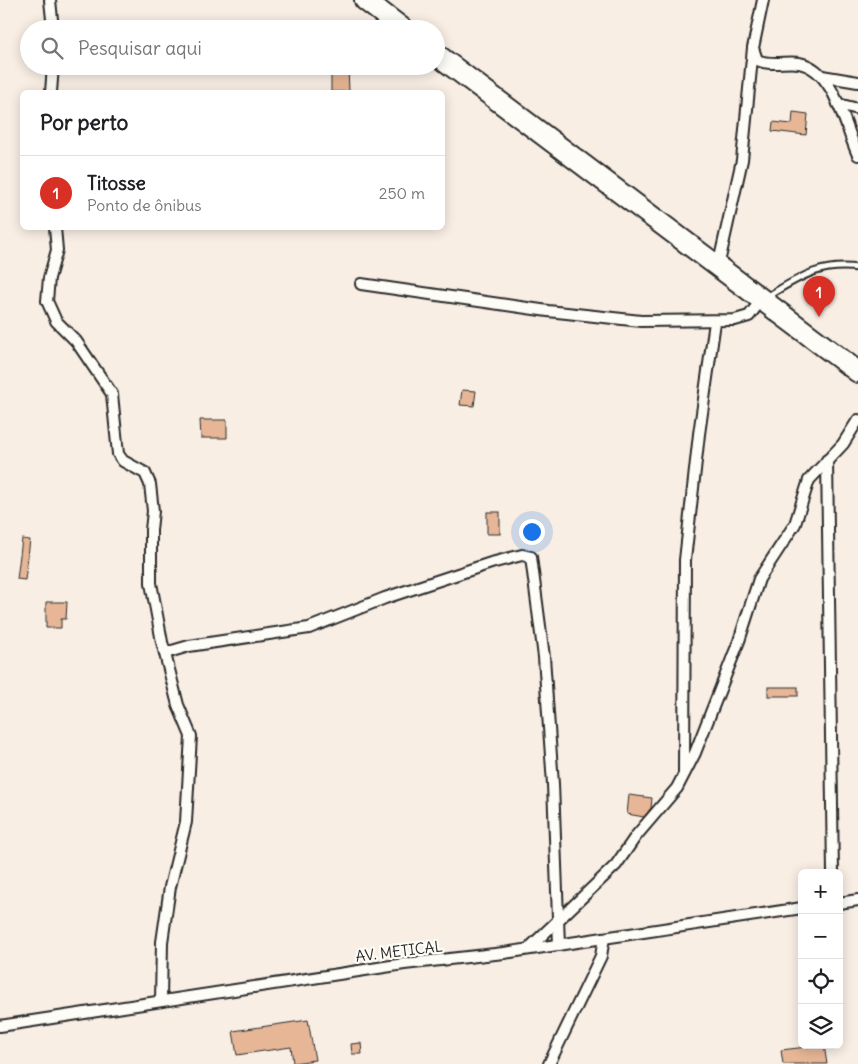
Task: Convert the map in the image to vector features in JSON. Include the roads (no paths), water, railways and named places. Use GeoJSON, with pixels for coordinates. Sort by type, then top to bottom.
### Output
{"type":"FeatureCollection","features":[{"type":"Feature","properties":{"kind":"highway"},"geometry":{"type":"LineString","coordinates":[[365,0],[391,20]]}},
{"type":"Feature","properties":{"kind":"highway"},"geometry":{"type":"LineString","coordinates":[[445,61],[858,372]]}},
{"type":"Feature","properties":{"kind":"street"},"geometry":{"type":"LineString","coordinates":[[50,0],[52,20]]}},
{"type":"Feature","properties":{"kind":"street"},"geometry":{"type":"LineString","coordinates":[[718,267],[742,160],[754,48],[763,0]]}},
{"type":"Feature","properties":{"kind":"street"},"geometry":{"type":"LineString","coordinates":[[754,48],[757,60],[763,63],[800,63],[822,76],[838,104],[858,155]]}},
{"type":"Feature","properties":{"kind":"street"},"geometry":{"type":"LineString","coordinates":[[51,90],[52,75]]}},
{"type":"Feature","properties":{"kind":"street"},"geometry":{"type":"LineString","coordinates":[[822,76],[858,82]]}},
{"type":"Feature","properties":{"kind":"street"},"geometry":{"type":"LineString","coordinates":[[838,104],[858,109]]}},
{"type":"Feature","properties":{"kind":"street"},"geometry":{"type":"LineString","coordinates":[[56,230],[56,259],[47,288],[50,310],[56,321],[76,341],[112,394],[118,454],[123,461],[145,473],[150,484],[153,511],[150,574],[165,653],[178,705],[191,736],[186,822],[170,887],[162,942],[161,1002]]}},
{"type":"Feature","properties":{"kind":"street"},"geometry":{"type":"LineString","coordinates":[[361,284],[548,311],[641,321],[715,322],[735,320],[749,316],[762,299]]}},
{"type":"Feature","properties":{"kind":"street"},"geometry":{"type":"LineString","coordinates":[[684,773],[685,560],[699,434],[715,322]]}},
{"type":"Feature","properties":{"kind":"street"},"geometry":{"type":"LineString","coordinates":[[528,949],[558,918],[616,865],[636,836],[668,800],[695,752],[739,641],[760,579],[795,524],[809,480],[842,444],[858,420]]}},
{"type":"Feature","properties":{"kind":"street"},"geometry":{"type":"LineString","coordinates":[[827,460],[833,869]]}},
{"type":"Feature","properties":{"kind":"street"},"geometry":{"type":"LineString","coordinates":[[165,653],[189,646],[309,628],[385,598],[491,563],[522,554],[531,557],[544,657],[553,784],[560,945]]}},
{"type":"Feature","properties":{"kind":"street"},"geometry":{"type":"LineString","coordinates":[[843,902],[858,900]]}},
{"type":"Feature","properties":{"kind":"street","name":"AV. METICAL"},"geometry":{"type":"LineString","coordinates":[[0,1026],[404,964],[560,945],[798,909]]}},
{"type":"Feature","properties":{"kind":"street"},"geometry":{"type":"LineString","coordinates":[[549,1064],[599,961],[604,938]]}},
{"type":"Feature","properties":{"kind":"lane"},"geometry":{"type":"LineString","coordinates":[[762,299],[812,271],[838,265],[858,268]]}},
{"type":"Feature","properties":{"kind":"place","name":"Titosse"},"geometry":{"type":"Point","coordinates":[819,317]}}]}
